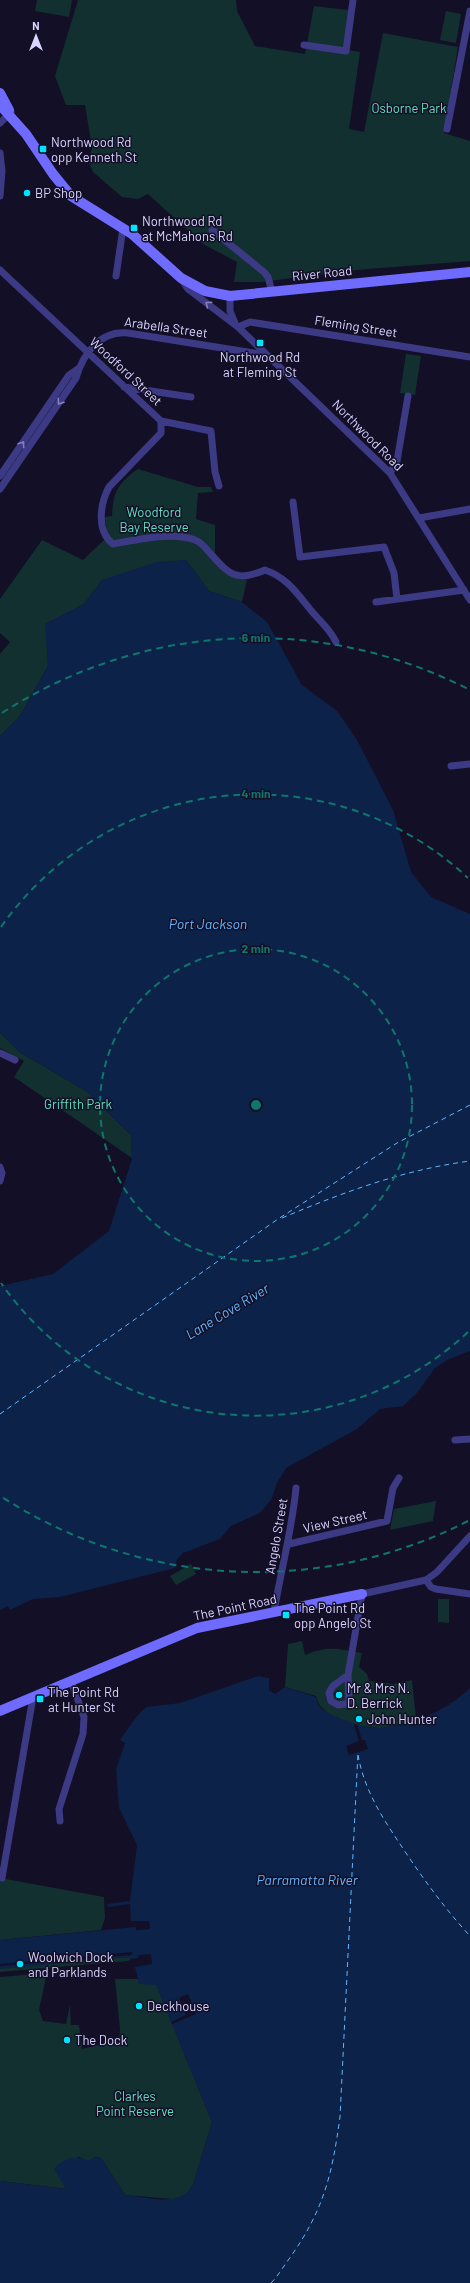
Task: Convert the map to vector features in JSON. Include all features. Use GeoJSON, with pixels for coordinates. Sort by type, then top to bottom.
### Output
{"type":"FeatureCollection","features":[{"type":"Feature","properties":{"kind":"main road","name":"Northwood Road"},"geometry":{"type":"LineString","coordinates":[[0,93],[9,114]]}},
{"type":"Feature","properties":{"kind":"main road","name":"Northwood Road"},"geometry":{"type":"LineString","coordinates":[[0,105],[26,134],[53,174],[71,196],[123,228],[181,278]]}},
{"type":"Feature","properties":{"kind":"main road","name":"River Road"},"geometry":{"type":"LineString","coordinates":[[181,278],[205,291],[230,296],[470,272]]}},
{"type":"Feature","properties":{"kind":"main road","name":"The Point Road"},"geometry":{"type":"LineString","coordinates":[[0,1711],[197,1628],[362,1594]]}},
{"type":"Feature","properties":{"kind":"street"},"geometry":{"type":"LineString","coordinates":[[304,44],[346,51],[353,0]]}},
{"type":"Feature","properties":{"kind":"street"},"geometry":{"type":"LineString","coordinates":[[447,129],[470,11]]}},
{"type":"Feature","properties":{"kind":"street"},"geometry":{"type":"LineString","coordinates":[[0,123],[9,114]]}},
{"type":"Feature","properties":{"kind":"street"},"geometry":{"type":"LineString","coordinates":[[0,153],[2,171],[0,196]]}},
{"type":"Feature","properties":{"kind":"street"},"geometry":{"type":"LineString","coordinates":[[116,276],[123,228]]}},
{"type":"Feature","properties":{"kind":"street"},"geometry":{"type":"LineString","coordinates":[[212,230],[268,276],[272,292]]}},
{"type":"Feature","properties":{"kind":"street","name":"Woodford Street"},"geometry":{"type":"LineString","coordinates":[[0,270],[161,422],[161,433],[110,487],[105,495],[102,505],[103,532],[106,539],[113,544],[159,538],[178,537],[194,539],[201,544],[228,572],[247,577],[265,570],[277,574],[298,592],[314,614],[332,634],[336,642]]}},
{"type":"Feature","properties":{"kind":"street","name":"Northwood Road"},"geometry":{"type":"LineString","coordinates":[[181,278],[188,289],[238,327],[390,473],[470,600]]}},
{"type":"Feature","properties":{"kind":"street","name":"Northwood Road"},"geometry":{"type":"LineString","coordinates":[[230,296],[231,316],[238,327]]}},
{"type":"Feature","properties":{"kind":"street","name":"Fleming Street"},"geometry":{"type":"LineString","coordinates":[[238,327],[250,322],[469,355]]}},
{"type":"Feature","properties":{"kind":"street","name":"Arabella Street"},"geometry":{"type":"LineString","coordinates":[[0,489],[76,378],[79,368],[89,353],[105,336],[119,332],[266,355]]}},
{"type":"Feature","properties":{"kind":"street","name":"Arabella Street"},"geometry":{"type":"LineString","coordinates":[[0,476],[69,374],[79,368]]}},
{"type":"Feature","properties":{"kind":"street"},"geometry":{"type":"LineString","coordinates":[[124,387],[191,396]]}},
{"type":"Feature","properties":{"kind":"street"},"geometry":{"type":"LineString","coordinates":[[390,473],[398,460],[408,396]]}},
{"type":"Feature","properties":{"kind":"street"},"geometry":{"type":"LineString","coordinates":[[161,422],[211,431],[215,472],[219,486]]}},
{"type":"Feature","properties":{"kind":"street"},"geometry":{"type":"LineString","coordinates":[[293,502],[300,557],[384,547],[394,573],[397,599]]}},
{"type":"Feature","properties":{"kind":"street"},"geometry":{"type":"LineString","coordinates":[[419,518],[470,509]]}},
{"type":"Feature","properties":{"kind":"street"},"geometry":{"type":"LineString","coordinates":[[376,602],[464,590]]}},
{"type":"Feature","properties":{"kind":"street"},"geometry":{"type":"LineString","coordinates":[[451,766],[470,764]]}},
{"type":"Feature","properties":{"kind":"street"},"geometry":{"type":"LineString","coordinates":[[0,1053],[15,1060]]}},
{"type":"Feature","properties":{"kind":"street"},"geometry":{"type":"LineString","coordinates":[[0,1167],[2,1173],[0,1181]]}},
{"type":"Feature","properties":{"kind":"street"},"geometry":{"type":"LineString","coordinates":[[455,1440],[470,1439]]}},
{"type":"Feature","properties":{"kind":"street","name":"View Street"},"geometry":{"type":"LineString","coordinates":[[289,1544],[387,1521],[393,1488],[399,1478]]}},
{"type":"Feature","properties":{"kind":"street","name":"Angelo Street"},"geometry":{"type":"LineString","coordinates":[[274,1612],[284,1556],[289,1544],[296,1488]]}},
{"type":"Feature","properties":{"kind":"street","name":"The Point Road"},"geometry":{"type":"LineString","coordinates":[[362,1594],[426,1580],[437,1572],[470,1536]]}},
{"type":"Feature","properties":{"kind":"street"},"geometry":{"type":"LineString","coordinates":[[426,1580],[431,1587],[436,1589],[470,1594]]}},
{"type":"Feature","properties":{"kind":"street"},"geometry":{"type":"LineString","coordinates":[[348,1675],[362,1594]]}},
{"type":"Feature","properties":{"kind":"street"},"geometry":{"type":"LineString","coordinates":[[60,1820],[59,1809],[83,1734],[84,1717],[71,1681]]}},
{"type":"Feature","properties":{"kind":"street"},"geometry":{"type":"LineString","coordinates":[[2,1878],[33,1697]]}},
{"type":"Feature","properties":{"kind":"green space"},"geometry":{"type":"Polygon","coordinates":[[[37,0],[72,0],[69,17],[35,11],[37,0]]]}},
{"type":"Feature","properties":{"kind":"green space","name":"Osborne Park"},"geometry":{"type":"Polygon","coordinates":[[[78,0],[236,0],[237,11],[255,46],[305,54],[314,6],[348,10],[348,50],[360,52],[349,129],[364,132],[383,33],[458,47],[444,133],[470,141],[470,261],[356,270],[261,282],[234,282],[237,262],[203,244],[148,194],[138,199],[122,197],[93,172],[88,160],[92,148],[85,105],[66,105],[55,76],[78,0]]]}},
{"type":"Feature","properties":{"kind":"green space"},"geometry":{"type":"Polygon","coordinates":[[[446,11],[461,14],[456,43],[440,40],[446,11]]]}},
{"type":"Feature","properties":{"kind":"green space"},"geometry":{"type":"Polygon","coordinates":[[[406,354],[421,356],[415,395],[400,393],[406,354]]]}},
{"type":"Feature","properties":{"kind":"green space","name":"Woodford Bay Reserve"},"geometry":{"type":"Polygon","coordinates":[[[138,469],[198,487],[211,487],[213,492],[198,493],[196,519],[215,525],[215,561],[227,574],[247,579],[242,602],[209,591],[186,560],[102,580],[84,604],[46,624],[48,666],[20,716],[0,736],[0,654],[10,642],[0,633],[0,599],[42,540],[83,560],[104,540],[107,532],[105,517],[112,516],[115,494],[121,484],[138,469]]]}},
{"type":"Feature","properties":{"kind":"green space","name":"Griffith Park"},"geometry":{"type":"Polygon","coordinates":[[[0,1033],[21,1053],[86,1091],[131,1135],[132,1158],[14,1077],[24,1061],[0,1048],[0,1033]]]}},
{"type":"Feature","properties":{"kind":"green space"},"geometry":{"type":"Polygon","coordinates":[[[436,1501],[433,1521],[390,1530],[394,1509],[436,1501]]]}},
{"type":"Feature","properties":{"kind":"green space"},"geometry":{"type":"Polygon","coordinates":[[[191,1564],[196,1574],[176,1585],[170,1576],[191,1564]]]}},
{"type":"Feature","properties":{"kind":"green space"},"geometry":{"type":"Polygon","coordinates":[[[438,1599],[449,1599],[449,1623],[438,1622],[438,1599]]]}},
{"type":"Feature","properties":{"kind":"green space"},"geometry":{"type":"Polygon","coordinates":[[[302,1641],[305,1655],[327,1649],[339,1649],[362,1653],[359,1667],[367,1674],[369,1681],[394,1684],[412,1680],[416,1719],[383,1728],[351,1724],[332,1716],[325,1711],[319,1704],[316,1696],[285,1687],[288,1644],[302,1641]]]}},
{"type":"Feature","properties":{"kind":"green space"},"geometry":{"type":"Polygon","coordinates":[[[0,1878],[104,1897],[105,1918],[101,1930],[0,1940],[0,1878]]]}},
{"type":"Feature","properties":{"kind":"green space"},"geometry":{"type":"Polygon","coordinates":[[[130,1957],[130,1960],[128,1961],[0,1972],[0,1969],[10,1966],[130,1957]]]}},
{"type":"Feature","properties":{"kind":"green space","name":"Clarkes Point Reserve"},"geometry":{"type":"Polygon","coordinates":[[[47,1973],[39,2010],[43,2021],[66,2024],[70,2005],[71,2025],[79,2025],[82,2049],[119,2040],[120,2029],[115,1979],[138,1979],[139,1984],[156,1984],[212,2122],[193,2185],[184,2197],[172,2199],[125,2195],[101,2158],[94,2157],[90,2162],[79,2157],[55,2169],[67,2189],[0,2181],[0,1977],[47,1973]]]}},
{"type":"Feature","properties":{"kind":"water","name":"Port Jackson"},"geometry":{"type":"Polygon","coordinates":[[[186,560],[209,591],[242,602],[267,622],[302,685],[337,711],[357,740],[393,810],[411,872],[431,897],[470,914],[470,1351],[447,1360],[435,1368],[416,1394],[403,1406],[380,1409],[357,1429],[286,1468],[277,1483],[271,1500],[260,1513],[231,1526],[220,1539],[183,1553],[177,1559],[175,1568],[60,1597],[33,1599],[10,1610],[8,1606],[0,1610],[0,1286],[53,1274],[109,1231],[132,1159],[131,1135],[86,1091],[21,1053],[0,1033],[0,736],[20,716],[48,666],[45,624],[84,604],[102,580],[157,562],[186,560]]]}},
{"type":"Feature","properties":{"kind":"water","name":"Parramatta River"},"geometry":{"type":"Polygon","coordinates":[[[258,1676],[269,1678],[269,1690],[275,1694],[285,1687],[316,1697],[321,1708],[327,1713],[354,1724],[376,1728],[393,1726],[417,1720],[429,1715],[451,1703],[470,1688],[470,2283],[0,2283],[0,2181],[66,2189],[54,2169],[62,2162],[70,2158],[79,2158],[89,2161],[94,2157],[101,2158],[125,2195],[153,2199],[172,2199],[180,2197],[193,2185],[212,2122],[156,1985],[139,1984],[135,1967],[152,1964],[151,1954],[139,1955],[138,1958],[130,1959],[129,1957],[0,1969],[0,1940],[136,1927],[136,1930],[150,1929],[149,1921],[131,1921],[130,1904],[108,1907],[107,1904],[130,1901],[137,1845],[119,1808],[116,1769],[125,1743],[120,1740],[136,1717],[146,1707],[180,1703],[258,1676]]]}},
{"type":"Feature","properties":{"kind":"pier"},"geometry":{"type":"Polygon","coordinates":[[[357,1724],[362,1740],[365,1740],[368,1749],[349,1755],[346,1746],[359,1741],[354,1725],[357,1724]]]}},
{"type":"Feature","properties":{"kind":"pier"},"geometry":{"type":"Polygon","coordinates":[[[132,1952],[132,1955],[0,1966],[0,1964],[132,1952]]]}},
{"type":"Feature","properties":{"kind":"pier"},"geometry":{"type":"Polygon","coordinates":[[[188,1994],[196,2014],[172,2024],[171,2022],[186,2015],[179,1998],[188,1994]]]}},
{"type":"Feature","properties":{"kind":"ferry route"},"geometry":{"type":"LineString","coordinates":[[0,1414],[278,1219],[397,1143],[470,1105]]}},
{"type":"Feature","properties":{"kind":"ferry route"},"geometry":{"type":"LineString","coordinates":[[282,1218],[328,1199],[397,1176],[470,1161]]}},
{"type":"Feature","properties":{"kind":"ferry route"},"geometry":{"type":"LineString","coordinates":[[271,2283],[301,2241],[311,2224],[325,2191],[334,2157],[340,2117],[358,1752]]}},
{"type":"Feature","properties":{"kind":"ferry route"},"geometry":{"type":"LineString","coordinates":[[358,1755],[366,1783],[384,1820],[430,1887],[470,1936]]}},
{"type":"Feature","properties":{"kind":"place","name":"Northwood Rd opp Kenneth St"},"geometry":{"type":"Point","coordinates":[43,149]}},
{"type":"Feature","properties":{"kind":"place","name":"BP Shop"},"geometry":{"type":"Point","coordinates":[27,193]}},
{"type":"Feature","properties":{"kind":"place","name":"Northwood Rd at McMahons Rd"},"geometry":{"type":"Point","coordinates":[134,228]}},
{"type":"Feature","properties":{"kind":"place","name":"Northwood Rd at Fleming St"},"geometry":{"type":"Point","coordinates":[260,343]}},
{"type":"Feature","properties":{"kind":"place","name":"The Point Rd opp Angelo St"},"geometry":{"type":"Point","coordinates":[286,1615]}},
{"type":"Feature","properties":{"kind":"place","name":"Mr & Mrs N. D. Berrick"},"geometry":{"type":"Point","coordinates":[339,1695]}},
{"type":"Feature","properties":{"kind":"place","name":"The Point Rd at Hunter St"},"geometry":{"type":"Point","coordinates":[40,1699]}},
{"type":"Feature","properties":{"kind":"place","name":"John Hunter"},"geometry":{"type":"Point","coordinates":[359,1719]}},
{"type":"Feature","properties":{"kind":"place","name":"Woolwich Dock and Parklands"},"geometry":{"type":"Point","coordinates":[20,1964]}},
{"type":"Feature","properties":{"kind":"place","name":"Deckhouse"},"geometry":{"type":"Point","coordinates":[139,2006]}},
{"type":"Feature","properties":{"kind":"place","name":"The Dock"},"geometry":{"type":"Point","coordinates":[67,2040]}},
{"type":"Feature","properties":{"kind":"water label","name":"Lane Cove River"},"geometry":{"type":"Point","coordinates":[227,1311]}}]}
